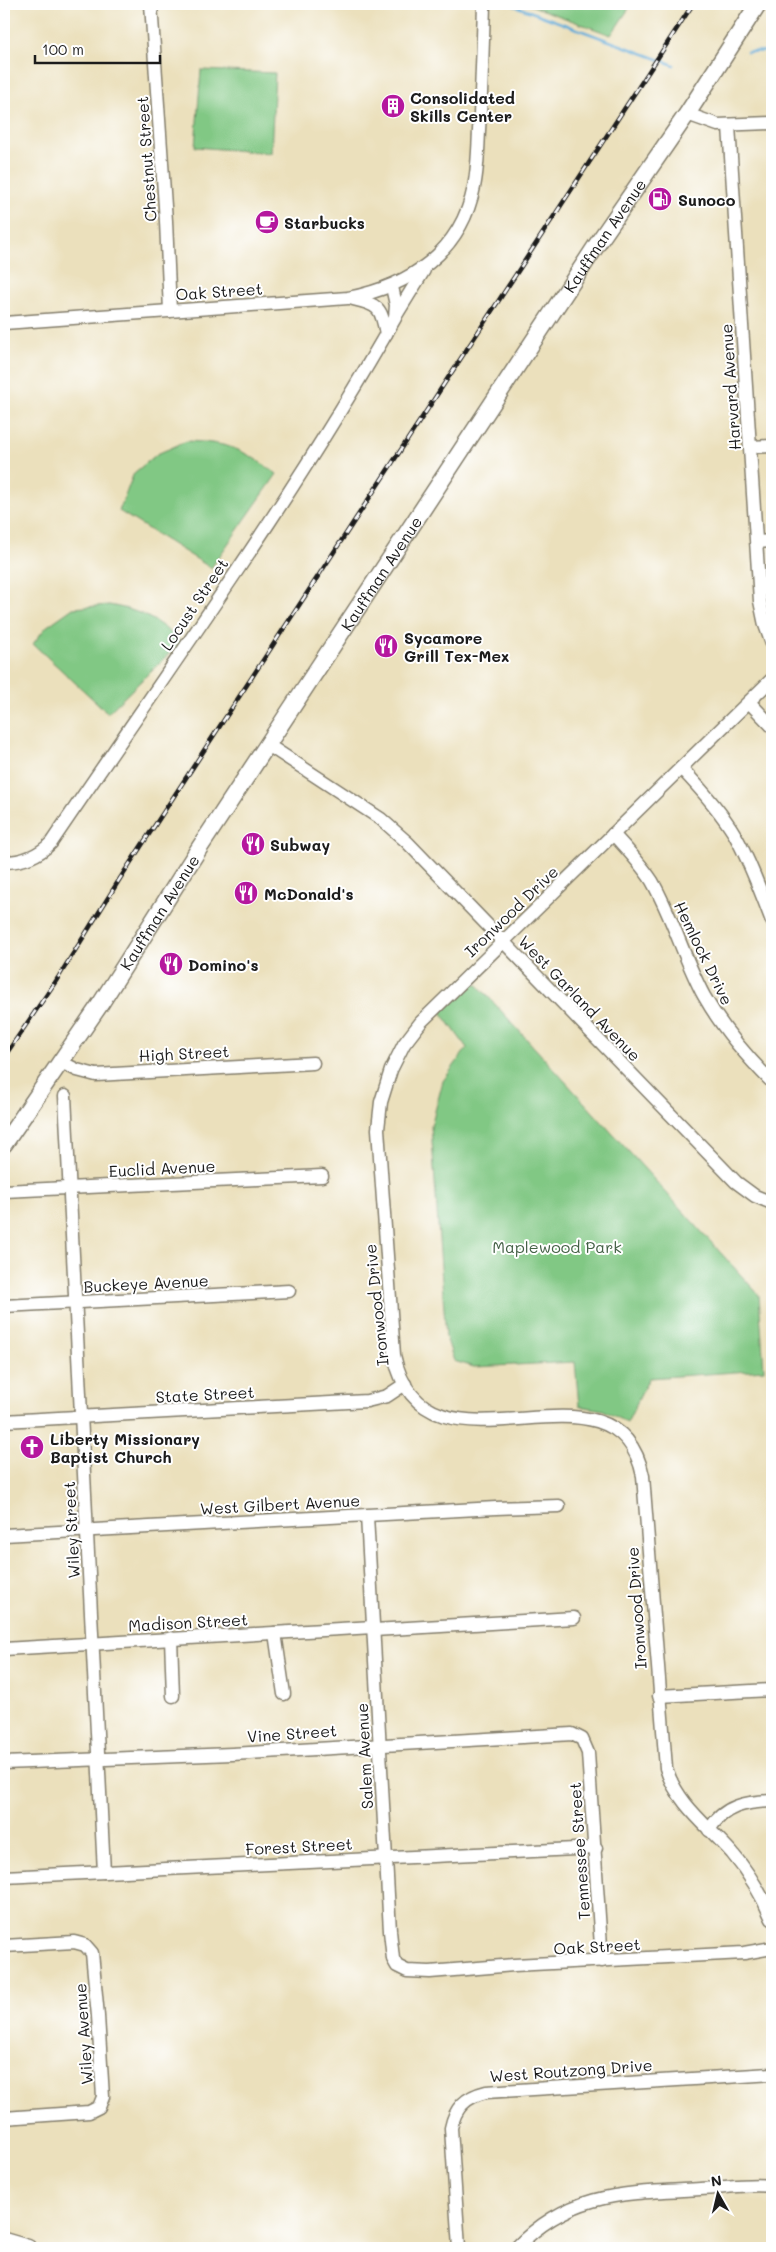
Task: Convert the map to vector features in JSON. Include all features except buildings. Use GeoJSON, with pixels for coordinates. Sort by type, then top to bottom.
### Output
{"type":"FeatureCollection","features":[{"type":"Feature","properties":{"kind":"main road","name":"Kauffman Avenue"},"geometry":{"type":"LineString","coordinates":[[4,1144],[59,1061],[101,1003],[200,848],[600,240],[687,114],[758,4]]}},
{"type":"Feature","properties":{"kind":"main road"},"geometry":{"type":"LineString","coordinates":[[4,2241],[28,2248]]}},
{"type":"Feature","properties":{"kind":"street","name":"Chestnut Street"},"geometry":{"type":"LineString","coordinates":[[151,4],[166,221],[170,311]]}},
{"type":"Feature","properties":{"kind":"street"},"geometry":{"type":"LineString","coordinates":[[428,264],[453,235],[467,210],[474,186],[484,4]]}},
{"type":"Feature","properties":{"kind":"street"},"geometry":{"type":"LineString","coordinates":[[687,114],[707,122],[729,126],[772,123]]}},
{"type":"Feature","properties":{"kind":"street","name":"Harvard Avenue"},"geometry":{"type":"LineString","coordinates":[[729,126],[761,609],[772,644]]}},
{"type":"Feature","properties":{"kind":"street","name":"Oak Street"},"geometry":{"type":"LineString","coordinates":[[4,323],[348,298],[373,293],[392,286],[413,275],[428,264]]}},
{"type":"Feature","properties":{"kind":"street","name":"Locust Street"},"geometry":{"type":"LineString","coordinates":[[4,862],[23,860],[42,853],[51,843],[290,490],[344,406],[428,264]]}},
{"type":"Feature","properties":{"kind":"street"},"geometry":{"type":"LineString","coordinates":[[392,286],[396,305],[395,318]]}},
{"type":"Feature","properties":{"kind":"street"},"geometry":{"type":"LineString","coordinates":[[348,298],[374,305],[381,310],[386,334]]}},
{"type":"Feature","properties":{"kind":"street"},"geometry":{"type":"LineString","coordinates":[[751,447],[772,446]]}},
{"type":"Feature","properties":{"kind":"street"},"geometry":{"type":"LineString","coordinates":[[756,542],[772,541]]}},
{"type":"Feature","properties":{"kind":"street","name":"Ironwood Drive"},"geometry":{"type":"LineString","coordinates":[[772,679],[421,1022],[411,1034],[391,1070],[381,1102],[378,1143],[394,1355],[405,1384],[425,1405],[452,1419],[472,1422],[583,1416],[609,1425],[629,1444],[638,1459],[643,1476],[664,1758],[669,1778],[679,1797],[748,1873],[772,1919]]}},
{"type":"Feature","properties":{"kind":"street"},"geometry":{"type":"LineString","coordinates":[[749,702],[772,726]]}},
{"type":"Feature","properties":{"kind":"street","name":"West Garland Avenue"},"geometry":{"type":"LineString","coordinates":[[268,745],[392,828],[736,1182],[755,1196],[772,1203]]}},
{"type":"Feature","properties":{"kind":"street"},"geometry":{"type":"LineString","coordinates":[[681,768],[711,800],[735,835],[772,921]]}},
{"type":"Feature","properties":{"kind":"street","name":"Hemlock Drive"},"geometry":{"type":"LineString","coordinates":[[613,834],[636,859],[652,881],[691,971],[718,1019],[730,1037],[772,1082]]}},
{"type":"Feature","properties":{"kind":"street","name":"High Street"},"geometry":{"type":"LineString","coordinates":[[59,1061],[77,1070],[96,1074],[313,1063]]}},
{"type":"Feature","properties":{"kind":"street","name":"Wiley Street"},"geometry":{"type":"LineString","coordinates":[[65,1096],[104,1872]]}},
{"type":"Feature","properties":{"kind":"street","name":"Euclid Avenue"},"geometry":{"type":"LineString","coordinates":[[4,1192],[322,1176]]}},
{"type":"Feature","properties":{"kind":"street","name":"Buckeye Avenue"},"geometry":{"type":"LineString","coordinates":[[4,1306],[289,1291]]}},
{"type":"Feature","properties":{"kind":"street","name":"State Street"},"geometry":{"type":"LineString","coordinates":[[4,1421],[367,1401],[387,1396],[405,1384]]}},
{"type":"Feature","properties":{"kind":"street","name":"West Gilbert Avenue"},"geometry":{"type":"LineString","coordinates":[[4,1534],[558,1506]]}},
{"type":"Feature","properties":{"kind":"street","name":"Salem Avenue"},"geometry":{"type":"LineString","coordinates":[[367,1516],[393,1959],[397,1966],[407,1971],[424,1972]]}},
{"type":"Feature","properties":{"kind":"street","name":"Madison Street"},"geometry":{"type":"LineString","coordinates":[[4,1648],[574,1618]]}},
{"type":"Feature","properties":{"kind":"street"},"geometry":{"type":"LineString","coordinates":[[275,1633],[284,1694]]}},
{"type":"Feature","properties":{"kind":"street"},"geometry":{"type":"LineString","coordinates":[[171,1638],[174,1696]]}},
{"type":"Feature","properties":{"kind":"street"},"geometry":{"type":"LineString","coordinates":[[659,1696],[772,1690]]}},
{"type":"Feature","properties":{"kind":"street","name":"Vine Street"},"geometry":{"type":"LineString","coordinates":[[4,1763],[232,1754],[567,1734],[582,1740]]}},
{"type":"Feature","properties":{"kind":"street","name":"Tennessee Street"},"geometry":{"type":"LineString","coordinates":[[582,1740],[588,1753],[596,1848],[602,1961]]}},
{"type":"Feature","properties":{"kind":"street"},"geometry":{"type":"LineString","coordinates":[[709,1830],[720,1815],[736,1805],[748,1802],[772,1801]]}},
{"type":"Feature","properties":{"kind":"street","name":"Forest Street"},"geometry":{"type":"LineString","coordinates":[[4,1877],[596,1848]]}},
{"type":"Feature","properties":{"kind":"street","name":"Wiley Avenue"},"geometry":{"type":"LineString","coordinates":[[4,1946],[67,1942],[80,1943],[89,1948],[94,1958],[103,2097],[99,2107],[89,2112],[4,2118]]}},
{"type":"Feature","properties":{"kind":"street","name":"Oak Street"},"geometry":{"type":"LineString","coordinates":[[424,1972],[514,1965],[744,1953],[772,1948]]}},
{"type":"Feature","properties":{"kind":"street","name":"West Routzong Drive"},"geometry":{"type":"LineString","coordinates":[[459,2248],[452,2128],[457,2110],[468,2098],[486,2092],[772,2074]]}},
{"type":"Feature","properties":{"kind":"street"},"geometry":{"type":"LineString","coordinates":[[516,2248],[533,2232],[556,2215],[592,2200],[623,2194],[772,2186]]}},
{"type":"Feature","properties":{"kind":"green space"},"geometry":{"type":"Polygon","coordinates":[[[527,4],[632,4],[611,35],[527,4]]]}},
{"type":"Feature","properties":{"kind":"green space"},"geometry":{"type":"Polygon","coordinates":[[[201,70],[275,73],[271,153],[195,147],[201,70]]]}},
{"type":"Feature","properties":{"kind":"green space"},"geometry":{"type":"Polygon","coordinates":[[[187,441],[215,443],[235,449],[245,453],[277,474],[211,568],[119,511],[134,473],[157,454],[187,441]]]}},
{"type":"Feature","properties":{"kind":"green space"},"geometry":{"type":"Polygon","coordinates":[[[109,605],[131,610],[148,617],[164,627],[181,642],[108,713],[33,644],[46,627],[73,608],[109,605]]]}},
{"type":"Feature","properties":{"kind":"green space","name":"Maplewood Park"},"geometry":{"type":"Polygon","coordinates":[[[474,981],[759,1295],[764,1370],[649,1378],[627,1423],[603,1410],[579,1406],[575,1362],[474,1367],[454,1361],[446,1337],[431,1126],[443,1081],[467,1048],[441,1012],[474,981]]]}},
{"type":"Feature","properties":{"kind":"waterway"},"geometry":{"type":"LineString","coordinates":[[510,4],[674,65]]}},
{"type":"Feature","properties":{"kind":"waterway"},"geometry":{"type":"LineString","coordinates":[[747,52],[772,51]]}},
{"type":"Feature","properties":{"kind":"railway"},"geometry":{"type":"LineString","coordinates":[[4,1057],[56,981],[121,877],[693,4]]}},
{"type":"Feature","properties":{"kind":"place","name":"Consolidated Skills Center"},"geometry":{"type":"Point","coordinates":[393,106]}},
{"type":"Feature","properties":{"kind":"place","name":"Sunoco"},"geometry":{"type":"Point","coordinates":[660,199]}},
{"type":"Feature","properties":{"kind":"place","name":"Starbucks"},"geometry":{"type":"Point","coordinates":[267,222]}},
{"type":"Feature","properties":{"kind":"place","name":"Sycamore Grill Tex-Mex"},"geometry":{"type":"Point","coordinates":[386,646]}},
{"type":"Feature","properties":{"kind":"place","name":"Subway"},"geometry":{"type":"Point","coordinates":[253,844]}},
{"type":"Feature","properties":{"kind":"place","name":"McDonald's"},"geometry":{"type":"Point","coordinates":[246,893]}},
{"type":"Feature","properties":{"kind":"place","name":"Domino's"},"geometry":{"type":"Point","coordinates":[171,964]}},
{"type":"Feature","properties":{"kind":"place","name":"Liberty Missionary Baptist Church"},"geometry":{"type":"Point","coordinates":[32,1447]}}]}
